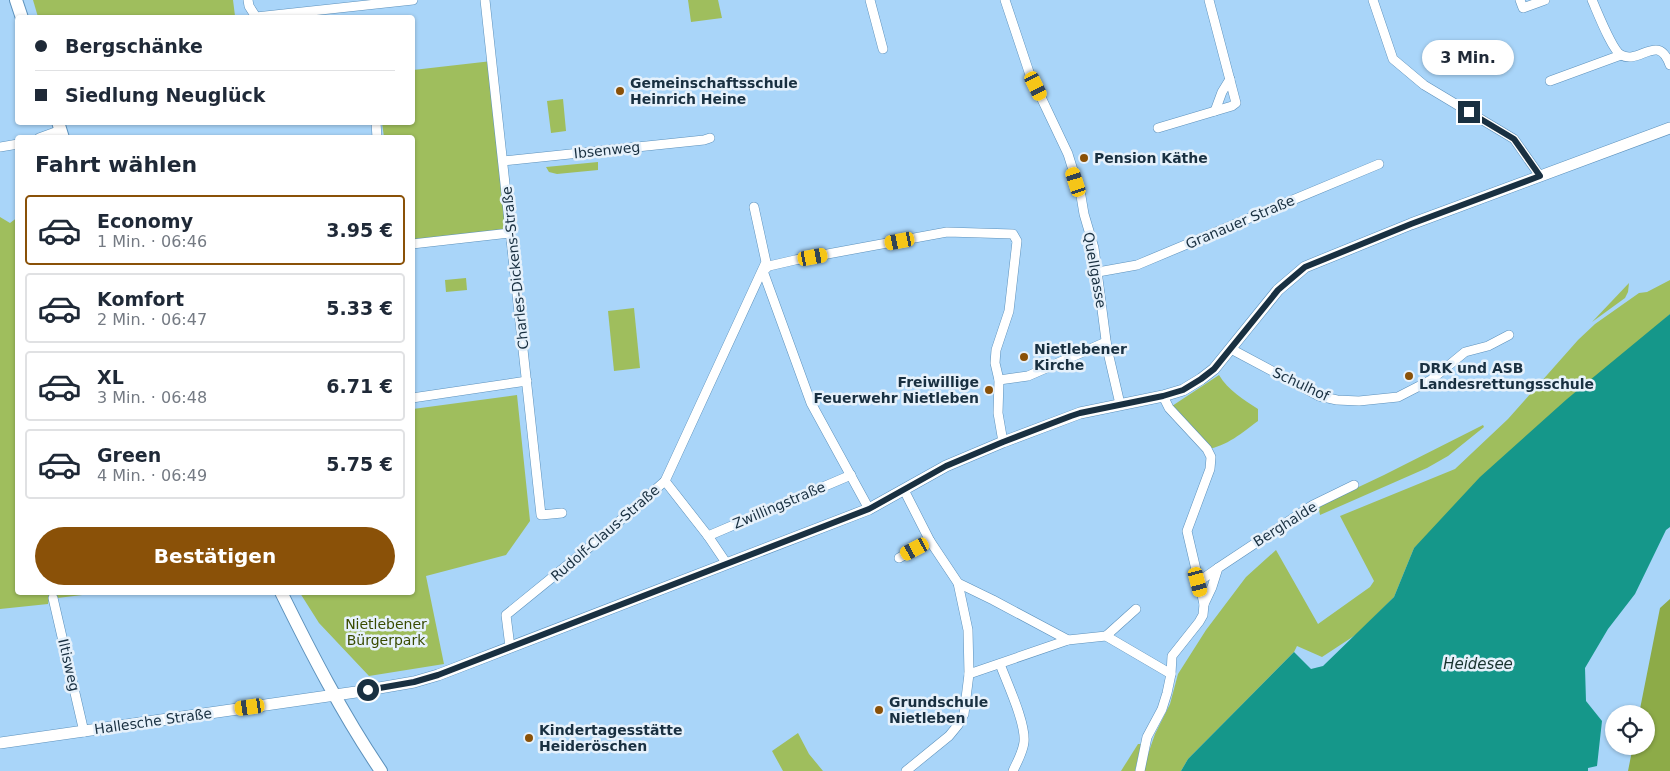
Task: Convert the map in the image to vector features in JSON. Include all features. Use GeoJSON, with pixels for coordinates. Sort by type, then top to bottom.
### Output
{"type":"FeatureCollection","features":[{"type":"Feature","properties":{"kind":"main road"},"geometry":{"type":"LineString","coordinates":[[16,0],[21,15]]}},
{"type":"Feature","properties":{"kind":"main road"},"geometry":{"type":"LineString","coordinates":[[282,595],[335,695],[381,771]]}},
{"type":"Feature","properties":{"kind":"street"},"geometry":{"type":"LineString","coordinates":[[248,0],[249,6],[255,15]]}},
{"type":"Feature","properties":{"kind":"street"},"geometry":{"type":"LineString","coordinates":[[274,15],[413,0]]}},
{"type":"Feature","properties":{"kind":"street","name":"Charles-Dickens-Straße"},"geometry":{"type":"LineString","coordinates":[[485,0],[541,514],[562,513]]}},
{"type":"Feature","properties":{"kind":"street"},"geometry":{"type":"LineString","coordinates":[[870,0],[884,48]]}},
{"type":"Feature","properties":{"kind":"street","name":"Quellgasse"},"geometry":{"type":"LineString","coordinates":[[1005,0],[1029,72],[1068,154],[1081,196],[1094,248],[1107,345],[1120,404]]}},
{"type":"Feature","properties":{"kind":"street"},"geometry":{"type":"LineString","coordinates":[[1158,128],[1232,106],[1236,102],[1209,0]]}},
{"type":"Feature","properties":{"kind":"street"},"geometry":{"type":"LineString","coordinates":[[1373,0],[1393,59],[1424,85],[1514,139],[1540,176]]}},
{"type":"Feature","properties":{"kind":"street"},"geometry":{"type":"LineString","coordinates":[[1520,0],[1523,8],[1545,0]]}},
{"type":"Feature","properties":{"kind":"street"},"geometry":{"type":"LineString","coordinates":[[1592,0],[1614,48],[1621,55]]}},
{"type":"Feature","properties":{"kind":"street"},"geometry":{"type":"LineString","coordinates":[[1550,81],[1621,55],[1631,57],[1650,50],[1668,51],[1670,65]]}},
{"type":"Feature","properties":{"kind":"street"},"geometry":{"type":"LineString","coordinates":[[1215,110],[1222,92],[1230,79]]}},
{"type":"Feature","properties":{"kind":"street","name":"Hallesche Straße"},"geometry":{"type":"LineString","coordinates":[[0,743],[335,695],[414,682],[438,675],[869,509],[946,466],[1003,442],[1080,413],[1183,390],[1214,369],[1278,290],[1305,267],[1411,224],[1670,128]]}},
{"type":"Feature","properties":{"kind":"street"},"geometry":{"type":"LineString","coordinates":[[47,135],[61,130]]}},
{"type":"Feature","properties":{"kind":"street","name":"Ibsenweg"},"geometry":{"type":"LineString","coordinates":[[503,161],[710,138]]}},
{"type":"Feature","properties":{"kind":"street"},"geometry":{"type":"LineString","coordinates":[[0,147],[15,144]]}},
{"type":"Feature","properties":{"kind":"street","name":"Granauer Straße"},"geometry":{"type":"LineString","coordinates":[[1098,272],[1137,265],[1379,164]]}},
{"type":"Feature","properties":{"kind":"street"},"geometry":{"type":"LineString","coordinates":[[754,207],[766,262],[763,271],[811,403],[869,509]]}},
{"type":"Feature","properties":{"kind":"street"},"geometry":{"type":"LineString","coordinates":[[763,271],[769,266],[795,260],[947,232],[1013,234],[1017,241],[1009,311],[996,350],[995,363],[999,380],[998,413],[1003,442]]}},
{"type":"Feature","properties":{"kind":"street"},"geometry":{"type":"LineString","coordinates":[[415,244],[510,233]]}},
{"type":"Feature","properties":{"kind":"street","name":"Rudolf-Claus-Straße"},"geometry":{"type":"LineString","coordinates":[[510,647],[506,616],[597,541],[665,480],[763,271]]}},
{"type":"Feature","properties":{"kind":"street","name":"Schulhof"},"geometry":{"type":"LineString","coordinates":[[1231,349],[1319,396],[1336,400],[1359,401],[1398,397],[1431,380],[1465,352],[1488,346],[1509,335]]}},
{"type":"Feature","properties":{"kind":"street"},"geometry":{"type":"LineString","coordinates":[[999,380],[1028,376],[1107,345]]}},
{"type":"Feature","properties":{"kind":"street"},"geometry":{"type":"LineString","coordinates":[[415,398],[527,382]]}},
{"type":"Feature","properties":{"kind":"street"},"geometry":{"type":"LineString","coordinates":[[1163,396],[1169,408],[1207,448],[1211,457],[1210,469],[1187,531],[1204,604]]}},
{"type":"Feature","properties":{"kind":"street","name":"Zwillingstraße"},"geometry":{"type":"LineString","coordinates":[[708,536],[851,475]]}},
{"type":"Feature","properties":{"kind":"street"},"geometry":{"type":"LineString","coordinates":[[665,480],[727,564]]}},
{"type":"Feature","properties":{"kind":"street","name":"Berghalde"},"geometry":{"type":"LineString","coordinates":[[1198,582],[1313,506],[1354,485]]}},
{"type":"Feature","properties":{"kind":"street"},"geometry":{"type":"LineString","coordinates":[[904,490],[930,541],[958,583],[968,630],[970,674],[964,714],[958,725],[948,736],[906,771]]}},
{"type":"Feature","properties":{"kind":"street"},"geometry":{"type":"LineString","coordinates":[[900,558],[930,541]]}},
{"type":"Feature","properties":{"kind":"street"},"geometry":{"type":"LineString","coordinates":[[1140,771],[1148,737],[1162,709],[1172,674],[1172,656],[1199,622],[1218,568]]}},
{"type":"Feature","properties":{"kind":"street"},"geometry":{"type":"LineString","coordinates":[[958,583],[1068,640]]}},
{"type":"Feature","properties":{"kind":"street","name":"Iltisweg"},"geometry":{"type":"LineString","coordinates":[[53,598],[84,732]]}},
{"type":"Feature","properties":{"kind":"street"},"geometry":{"type":"LineString","coordinates":[[1106,636],[1136,609]]}},
{"type":"Feature","properties":{"kind":"street"},"geometry":{"type":"LineString","coordinates":[[970,674],[1068,640],[1106,636],[1172,674]]}},
{"type":"Feature","properties":{"kind":"street"},"geometry":{"type":"LineString","coordinates":[[1000,664],[1023,727],[1024,741],[1013,771]]}},
{"type":"Feature","properties":{"kind":"green space"},"geometry":{"type":"Polygon","coordinates":[[[33,0],[233,0],[235,15],[37,15],[33,0]]]}},
{"type":"Feature","properties":{"kind":"green space"},"geometry":{"type":"Polygon","coordinates":[[[688,0],[718,0],[722,18],[691,22],[688,0]]]}},
{"type":"Feature","properties":{"kind":"green space"},"geometry":{"type":"Polygon","coordinates":[[[492,61],[510,233],[415,244],[415,135],[384,135],[382,125],[415,125],[415,70],[492,61]]]}},
{"type":"Feature","properties":{"kind":"green space"},"geometry":{"type":"Polygon","coordinates":[[[563,99],[566,131],[551,133],[547,101],[563,99]]]}},
{"type":"Feature","properties":{"kind":"green space"},"geometry":{"type":"Polygon","coordinates":[[[598,162],[598,170],[557,174],[549,172],[546,167],[598,162]]]}},
{"type":"Feature","properties":{"kind":"green space"},"geometry":{"type":"Polygon","coordinates":[[[0,217],[10,223],[15,219],[15,595],[82,595],[49,599],[48,604],[0,609],[0,217]]]}},
{"type":"Feature","properties":{"kind":"green space"},"geometry":{"type":"Polygon","coordinates":[[[466,278],[467,290],[446,292],[445,280],[466,278]]]}},
{"type":"Feature","properties":{"kind":"green space"},"geometry":{"type":"Polygon","coordinates":[[[1670,280],[1670,314],[1414,548],[1394,597],[1357,634],[1322,657],[1297,646],[1294,652],[1188,759],[1181,771],[1144,771],[1155,734],[1170,704],[1178,674],[1206,630],[1246,577],[1276,550],[1318,624],[1370,587],[1374,581],[1340,516],[1455,469],[1508,419],[1578,340],[1595,324],[1639,293],[1647,292],[1670,280]]]}},
{"type":"Feature","properties":{"kind":"green space"},"geometry":{"type":"Polygon","coordinates":[[[1629,283],[1625,298],[1592,322],[1629,283]]]}},
{"type":"Feature","properties":{"kind":"green space"},"geometry":{"type":"Polygon","coordinates":[[[634,308],[640,368],[614,371],[608,311],[634,308]]]}},
{"type":"Feature","properties":{"kind":"green space"},"geometry":{"type":"Polygon","coordinates":[[[1219,375],[1232,390],[1258,409],[1258,421],[1228,442],[1207,449],[1169,408],[1219,375]]]}},
{"type":"Feature","properties":{"kind":"green space","name":"Nietlebener Bürgerpark"},"geometry":{"type":"Polygon","coordinates":[[[517,395],[530,521],[506,555],[426,576],[444,664],[369,676],[319,623],[301,595],[415,595],[415,409],[517,395]]]}},
{"type":"Feature","properties":{"kind":"green space"},"geometry":{"type":"Polygon","coordinates":[[[1483,425],[1484,427],[1448,456],[1427,468],[1320,515],[1320,507],[1327,502],[1483,425]]]}},
{"type":"Feature","properties":{"kind":"green space"},"geometry":{"type":"Polygon","coordinates":[[[798,733],[809,754],[823,771],[783,771],[772,751],[798,733]]]}},
{"type":"Feature","properties":{"kind":"green space"},"geometry":{"type":"Polygon","coordinates":[[[1138,744],[1141,744],[1135,771],[1121,771],[1138,744]]]}},
{"type":"Feature","properties":{"kind":"shaded area"},"geometry":{"type":"Polygon","coordinates":[[[1670,599],[1670,771],[1628,771],[1631,755],[1655,755],[1655,705],[1641,705],[1660,608],[1670,599]]]}},
{"type":"Feature","properties":{"kind":"water","name":"Heidesee"},"geometry":{"type":"Polygon","coordinates":[[[1670,314],[1670,527],[1666,530],[1635,594],[1608,629],[1585,668],[1586,701],[1602,721],[1597,766],[1588,768],[1588,771],[1181,771],[1188,759],[1294,652],[1311,669],[1323,666],[1394,597],[1414,548],[1480,477],[1567,399],[1670,314]]]}},
{"type":"Feature","properties":{"kind":"place","name":"Gemeinschaftsschule Heinrich Heine"},"geometry":{"type":"Point","coordinates":[620,91]}},
{"type":"Feature","properties":{"kind":"place","name":"Pension Käthe"},"geometry":{"type":"Point","coordinates":[1084,158]}},
{"type":"Feature","properties":{"kind":"place","name":"Nietlebener Kirche"},"geometry":{"type":"Point","coordinates":[1024,357]}},
{"type":"Feature","properties":{"kind":"place","name":"DRK und ASB Landesrettungsschule"},"geometry":{"type":"Point","coordinates":[1409,376]}},
{"type":"Feature","properties":{"kind":"place","name":"Freiwillige Feuerwehr Nietleben"},"geometry":{"type":"Point","coordinates":[989,390]}},
{"type":"Feature","properties":{"kind":"place","name":"Grundschule Nietleben"},"geometry":{"type":"Point","coordinates":[879,710]}},
{"type":"Feature","properties":{"kind":"place","name":"Kindertagesstätte Heideröschen"},"geometry":{"type":"Point","coordinates":[529,738]}},
{"type":"Feature","properties":{"kind":"route"},"geometry":{"type":"LineString","coordinates":[[368,690],[414,682],[438,675],[869,509],[946,466],[1071,416],[1183,390],[1214,369],[1278,290],[1305,267],[1411,224],[1540,176],[1514,139],[1469,112]]}}]}
